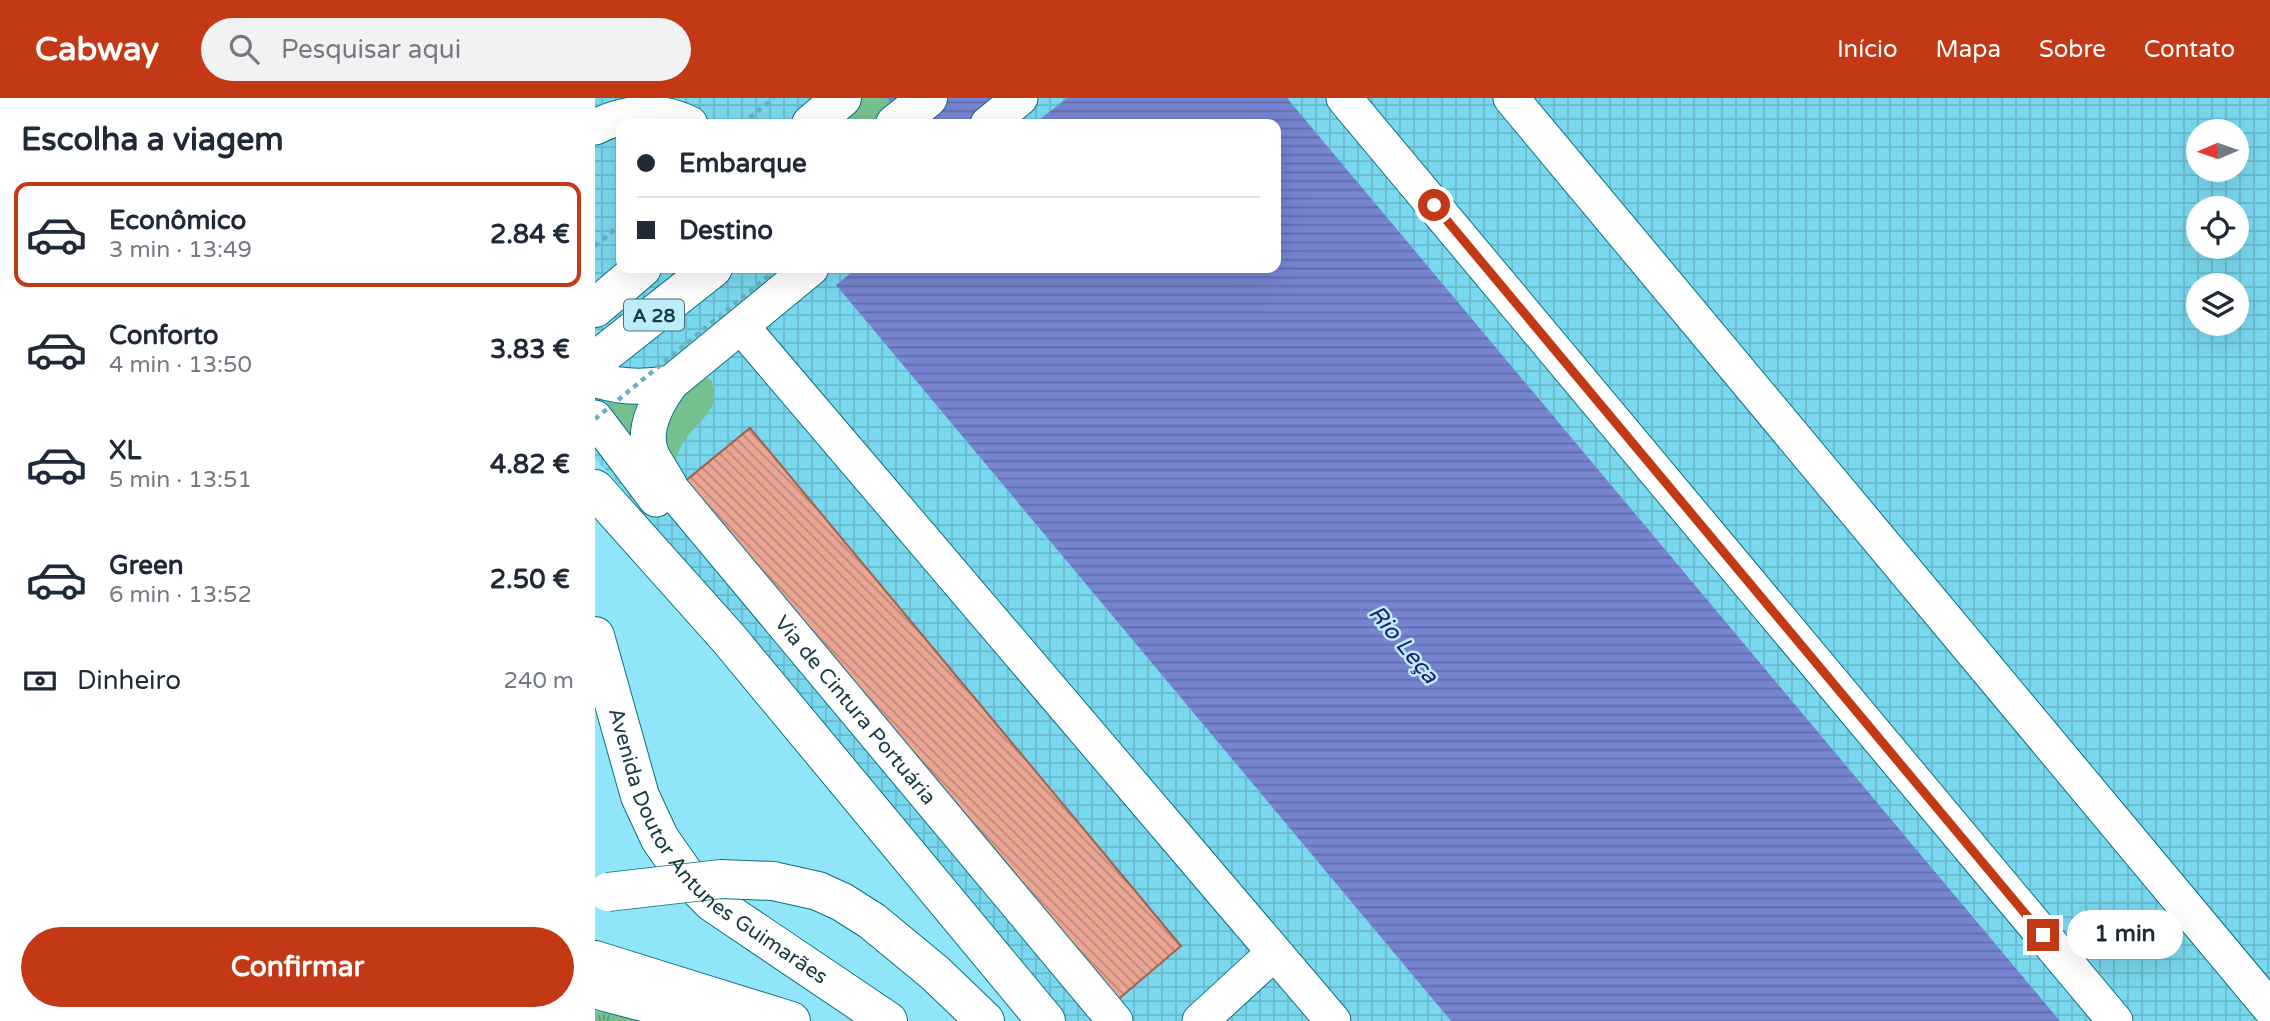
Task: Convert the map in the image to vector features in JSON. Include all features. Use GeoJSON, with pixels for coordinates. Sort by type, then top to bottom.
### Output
{"type":"FeatureCollection","features":[{"type":"Feature","properties":{"kind":"main road"},"geometry":{"type":"LineString","coordinates":[[817,119],[842,98]]}},
{"type":"Feature","properties":{"kind":"main road"},"geometry":{"type":"LineString","coordinates":[[901,119],[928,98]]}},
{"type":"Feature","properties":{"kind":"main road","name":"A 28"},"geometry":{"type":"LineString","coordinates":[[595,308],[636,273]]}},
{"type":"Feature","properties":{"kind":"main road","name":"A 28"},"geometry":{"type":"LineString","coordinates":[[595,361],[707,273]]}},
{"type":"Feature","properties":{"kind":"main road"},"geometry":{"type":"LineString","coordinates":[[595,489],[729,639],[1046,1021]]}},
{"type":"Feature","properties":{"kind":"main road","name":"Avenida Doutor Antunes Guimarães"},"geometry":{"type":"LineString","coordinates":[[595,636],[641,796],[660,839],[686,876],[713,903],[888,1021]]}},
{"type":"Feature","properties":{"kind":"main road"},"geometry":{"type":"LineString","coordinates":[[601,892],[721,879],[773,881],[818,891],[872,921],[935,973],[985,1021]]}},
{"type":"Feature","properties":{"kind":"main road"},"geometry":{"type":"LineString","coordinates":[[595,960],[791,1021]]}},
{"type":"Feature","properties":{"kind":"street"},"geometry":{"type":"LineString","coordinates":[[595,109],[604,98]]}},
{"type":"Feature","properties":{"kind":"street"},"geometry":{"type":"LineString","coordinates":[[1344,98],[2115,1021]]}},
{"type":"Feature","properties":{"kind":"street"},"geometry":{"type":"LineString","coordinates":[[1511,98],[2270,1008]]}},
{"type":"Feature","properties":{"kind":"street"},"geometry":{"type":"LineString","coordinates":[[595,127],[639,112],[664,114],[677,119]]}},
{"type":"Feature","properties":{"kind":"street","name":"Via de Cintura Portuária"},"geometry":{"type":"LineString","coordinates":[[749,319],[768,288],[771,273]]}},
{"type":"Feature","properties":{"kind":"street","name":"Via de Cintura Portuária"},"geometry":{"type":"LineString","coordinates":[[805,273],[671,383],[657,403],[650,426],[650,453],[672,490],[1115,1021]]}},
{"type":"Feature","properties":{"kind":"street"},"geometry":{"type":"LineString","coordinates":[[749,319],[1333,1021]]}},
{"type":"Feature","properties":{"kind":"street"},"geometry":{"type":"LineString","coordinates":[[595,379],[622,386],[645,388],[671,383]]}},
{"type":"Feature","properties":{"kind":"street","name":"Via de Cintura Portuária"},"geometry":{"type":"LineString","coordinates":[[595,418],[659,502],[1096,1021]]}},
{"type":"Feature","properties":{"kind":"street"},"geometry":{"type":"LineString","coordinates":[[1200,1021],[1274,953]]}},
{"type":"Feature","properties":{"kind":"street"},"geometry":{"type":"LineString","coordinates":[[595,991],[710,1021]]}},
{"type":"Feature","properties":{"kind":"path"},"geometry":{"type":"LineString","coordinates":[[748,119],[773,98]]}},
{"type":"Feature","properties":{"kind":"path"},"geometry":{"type":"LineString","coordinates":[[595,246],[616,228]]}},
{"type":"Feature","properties":{"kind":"path"},"geometry":{"type":"LineString","coordinates":[[595,418],[772,273]]}},
{"type":"Feature","properties":{"kind":"shaded area"},"geometry":{"type":"Polygon","coordinates":[[[595,98],[807,98],[825,119],[616,119],[616,273],[851,273],[836,285],[1451,1021],[1067,1021],[595,459],[595,98]]]}},
{"type":"Feature","properties":{"kind":"shaded area"},"geometry":{"type":"Polygon","coordinates":[[[998,98],[1067,98],[1040,119],[1012,119],[998,98]]]}},
{"type":"Feature","properties":{"kind":"shaded area"},"geometry":{"type":"Polygon","coordinates":[[[1287,98],[2270,98],[2270,1021],[2060,1021],[1287,98]]]}},
{"type":"Feature","properties":{"kind":"green space"},"geometry":{"type":"Polygon","coordinates":[[[807,98],[886,98],[906,119],[825,119],[807,98]]]}},
{"type":"Feature","properties":{"kind":"green space"},"geometry":{"type":"Polygon","coordinates":[[[702,376],[711,380],[714,390],[712,407],[684,441],[673,472],[662,452],[663,411],[702,376]]]}},
{"type":"Feature","properties":{"kind":"green space"},"geometry":{"type":"Polygon","coordinates":[[[601,393],[646,396],[635,448],[601,393]]]}},
{"type":"Feature","properties":{"kind":"green space"},"geometry":{"type":"Polygon","coordinates":[[[595,1011],[653,1021],[595,1021],[595,1011]]]}},
{"type":"Feature","properties":{"kind":"water"},"geometry":{"type":"Polygon","coordinates":[[[886,98],[993,98],[1011,119],[906,119],[886,98]]]}},
{"type":"Feature","properties":{"kind":"water","name":"Rio Leça"},"geometry":{"type":"Polygon","coordinates":[[[1067,98],[1287,98],[2060,1021],[1451,1021],[836,285],[851,273],[1281,273],[1281,119],[1040,119],[1067,98]]]}},
{"type":"Feature","properties":{"kind":"building"},"geometry":{"type":"Polygon","coordinates":[[[750,428],[1181,946],[1115,1002],[683,483],[750,428]]]}},
{"type":"Feature","properties":{"kind":"route"},"geometry":{"type":"LineString","coordinates":[[1434,205],[2043,935]]}}]}
